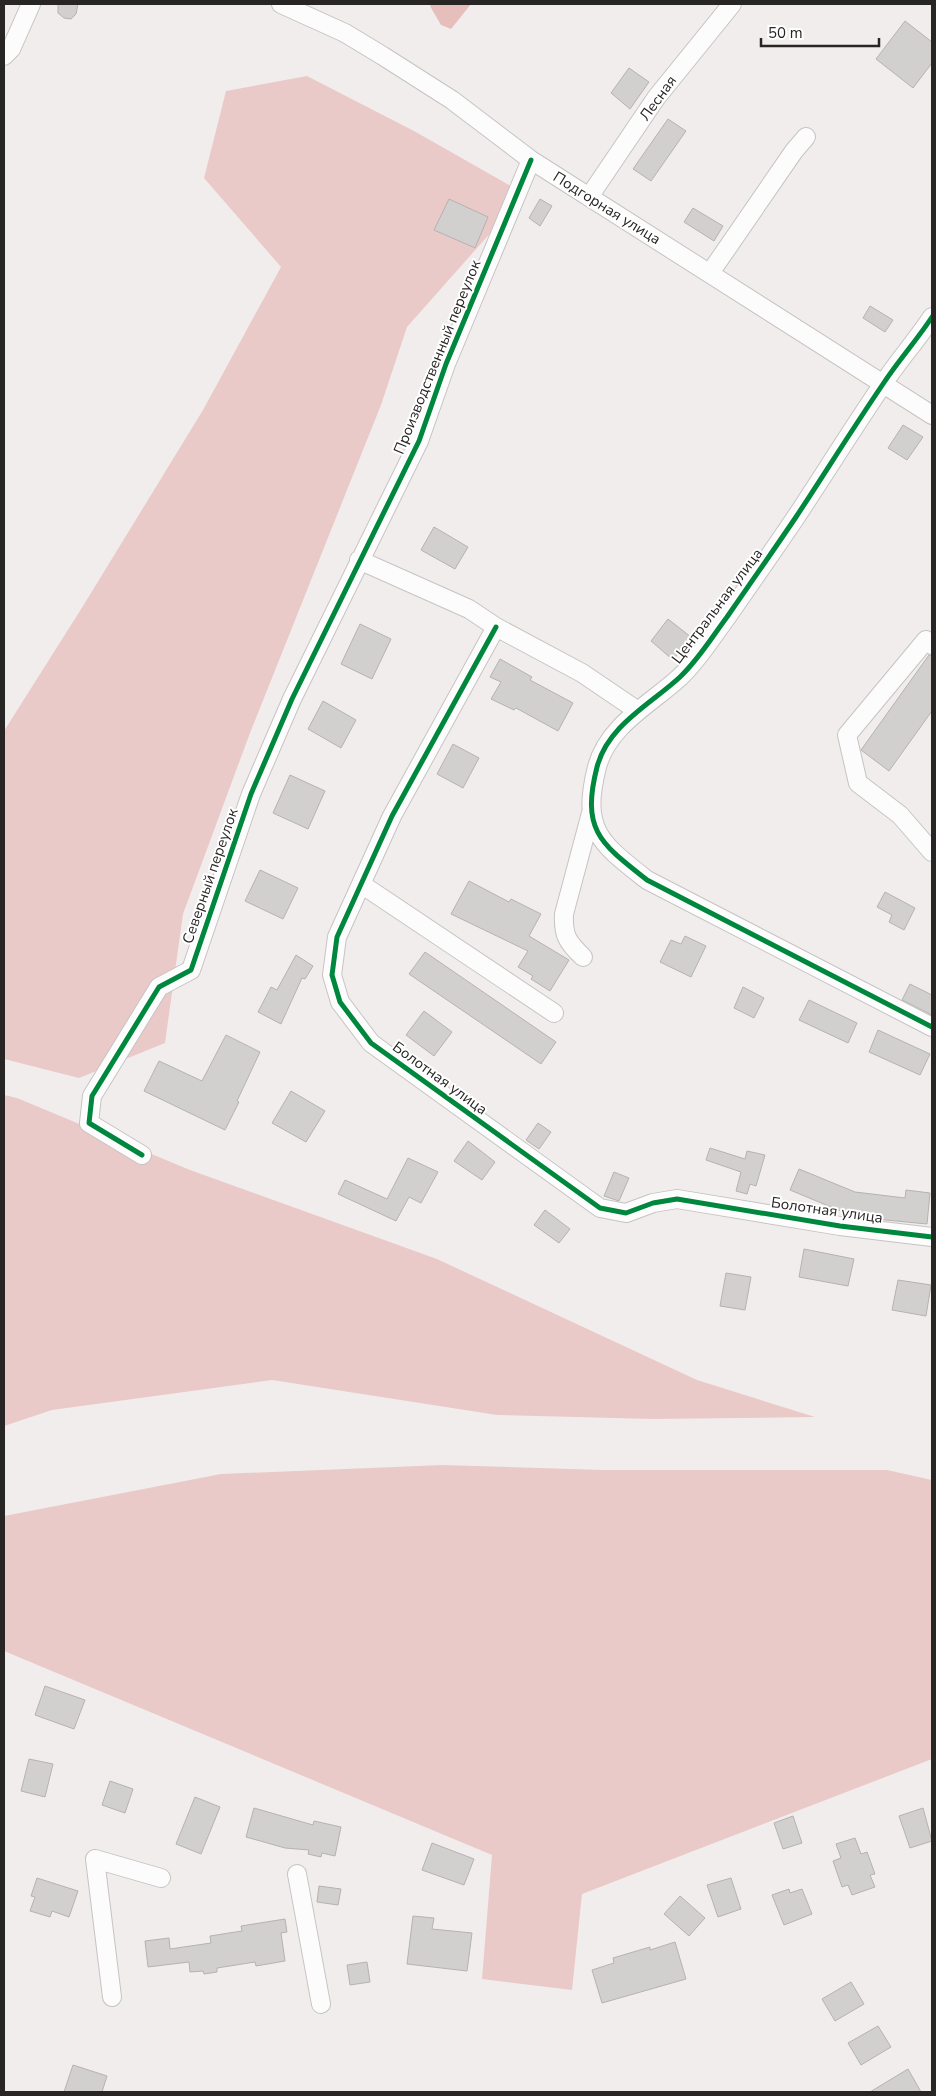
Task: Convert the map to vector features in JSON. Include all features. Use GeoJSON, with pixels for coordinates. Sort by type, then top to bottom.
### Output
{"type":"FeatureCollection","features":[{"type":"Feature","properties":{"kind":"street"},"geometry":{"type":"LineString","coordinates":[[4,56],[11,49],[31,4]]}},
{"type":"Feature","properties":{"kind":"street","name":"Подгорная улица"},"geometry":{"type":"LineString","coordinates":[[280,4],[345,33],[383,56],[452,100],[532,160],[932,415]]}},
{"type":"Feature","properties":{"kind":"street","name":"Лесная"},"geometry":{"type":"LineString","coordinates":[[590,197],[656,98],[732,4]]}},
{"type":"Feature","properties":{"kind":"street"},"geometry":{"type":"LineString","coordinates":[[710,273],[794,151],[806,137]]}},
{"type":"Feature","properties":{"kind":"street","name":"Производственный переулок"},"geometry":{"type":"LineString","coordinates":[[359,560],[419,441],[446,364],[532,160]]}},
{"type":"Feature","properties":{"kind":"street","name":"Центральная улица"},"geometry":{"type":"LineString","coordinates":[[932,317],[884,383],[772,553],[700,655],[680,676],[638,711],[609,741],[598,764],[593,786],[591,810],[597,834],[610,851],[646,880],[932,1027]]}},
{"type":"Feature","properties":{"kind":"street"},"geometry":{"type":"LineString","coordinates":[[359,560],[469,609],[496,627],[582,673],[638,711]]}},
{"type":"Feature","properties":{"kind":"street","name":"Северный переулок"},"geometry":{"type":"LineString","coordinates":[[142,1155],[89,1123],[92,1096],[159,987],[191,970],[251,794],[292,699],[359,560]]}},
{"type":"Feature","properties":{"kind":"street","name":"Болотная улица"},"geometry":{"type":"LineString","coordinates":[[496,627],[392,816],[337,937],[332,975],[340,1002],[345,1009],[371,1043],[600,1208],[626,1213],[653,1203],[676,1199],[840,1226],[932,1237]]}},
{"type":"Feature","properties":{"kind":"street"},"geometry":{"type":"LineString","coordinates":[[932,645],[926,640],[847,735],[858,783],[900,815],[932,852]]}},
{"type":"Feature","properties":{"kind":"street"},"geometry":{"type":"LineString","coordinates":[[583,957],[570,945],[564,929],[564,914],[591,810]]}},
{"type":"Feature","properties":{"kind":"street"},"geometry":{"type":"LineString","coordinates":[[361,884],[554,1013]]}},
{"type":"Feature","properties":{"kind":"street"},"geometry":{"type":"LineString","coordinates":[[112,1997],[95,1859],[161,1878]]}},
{"type":"Feature","properties":{"kind":"street"},"geometry":{"type":"LineString","coordinates":[[297,1874],[321,2004]]}},
{"type":"Feature","properties":{"kind":"shaded area"},"geometry":{"type":"Polygon","coordinates":[[[431,4],[471,4],[451,29],[441,25],[430,6],[431,4]]]}},
{"type":"Feature","properties":{"kind":"shaded area"},"geometry":{"type":"Polygon","coordinates":[[[307,76],[414,131],[525,194],[407,327],[381,405],[250,733],[183,914],[165,1043],[79,1078],[4,1059],[4,731],[203,410],[281,267],[204,178],[226,91],[307,76]]]}},
{"type":"Feature","properties":{"kind":"shaded area"},"geometry":{"type":"Polygon","coordinates":[[[4,1095],[17,1098],[190,1170],[437,1259],[697,1380],[815,1417],[652,1419],[497,1415],[272,1380],[52,1410],[4,1426],[4,1095]]]}},
{"type":"Feature","properties":{"kind":"shaded area"},"geometry":{"type":"Polygon","coordinates":[[[442,1465],[603,1470],[887,1470],[932,1480],[932,1759],[582,1894],[572,1990],[482,1979],[492,1855],[4,1651],[4,1516],[221,1474],[442,1465]]]}},
{"type":"Feature","properties":{"kind":"building"},"geometry":{"type":"Polygon","coordinates":[[[58,4],[78,4],[76,14],[71,19],[64,18],[58,13],[58,4]]]}},
{"type":"Feature","properties":{"kind":"building"},"geometry":{"type":"Polygon","coordinates":[[[905,21],[932,42],[932,63],[913,88],[876,59],[905,21]]]}},
{"type":"Feature","properties":{"kind":"building"},"geometry":{"type":"Polygon","coordinates":[[[629,68],[649,82],[630,109],[611,93],[629,68]]]}},
{"type":"Feature","properties":{"kind":"building"},"geometry":{"type":"Polygon","coordinates":[[[668,119],[686,131],[651,181],[633,169],[668,119]]]}},
{"type":"Feature","properties":{"kind":"building"},"geometry":{"type":"Polygon","coordinates":[[[449,199],[488,217],[475,248],[434,230],[449,199]]]}},
{"type":"Feature","properties":{"kind":"building"},"geometry":{"type":"Polygon","coordinates":[[[540,199],[552,206],[540,226],[529,218],[540,199]]]}},
{"type":"Feature","properties":{"kind":"building"},"geometry":{"type":"Polygon","coordinates":[[[693,208],[723,226],[714,241],[684,222],[693,208]]]}},
{"type":"Feature","properties":{"kind":"building"},"geometry":{"type":"Polygon","coordinates":[[[870,306],[893,320],[885,332],[863,318],[870,306]]]}},
{"type":"Feature","properties":{"kind":"building"},"geometry":{"type":"Polygon","coordinates":[[[903,425],[923,437],[907,460],[888,448],[903,425]]]}},
{"type":"Feature","properties":{"kind":"building"},"geometry":{"type":"Polygon","coordinates":[[[434,527],[468,547],[455,569],[421,550],[434,527]]]}},
{"type":"Feature","properties":{"kind":"building"},"geometry":{"type":"Polygon","coordinates":[[[668,619],[691,637],[673,660],[651,641],[668,619]]]}},
{"type":"Feature","properties":{"kind":"building"},"geometry":{"type":"Polygon","coordinates":[[[360,624],[391,639],[372,679],[341,664],[360,624]]]}},
{"type":"Feature","properties":{"kind":"building"},"geometry":{"type":"Polygon","coordinates":[[[929,655],[932,655],[932,711],[889,771],[861,750],[929,655]]]}},
{"type":"Feature","properties":{"kind":"building"},"geometry":{"type":"Polygon","coordinates":[[[500,659],[532,677],[530,680],[573,703],[558,731],[516,708],[514,710],[491,699],[501,682],[490,677],[500,659]]]}},
{"type":"Feature","properties":{"kind":"building"},"geometry":{"type":"Polygon","coordinates":[[[323,701],[356,720],[341,748],[308,729],[323,701]]]}},
{"type":"Feature","properties":{"kind":"building"},"geometry":{"type":"Polygon","coordinates":[[[453,744],[479,758],[463,788],[437,774],[453,744]]]}},
{"type":"Feature","properties":{"kind":"building"},"geometry":{"type":"Polygon","coordinates":[[[290,775],[325,791],[308,829],[273,813],[290,775]]]}},
{"type":"Feature","properties":{"kind":"building"},"geometry":{"type":"Polygon","coordinates":[[[260,870],[298,888],[283,919],[245,901],[260,870]]]}},
{"type":"Feature","properties":{"kind":"building"},"geometry":{"type":"Polygon","coordinates":[[[469,881],[509,902],[511,899],[541,914],[529,936],[569,960],[550,991],[531,979],[533,976],[518,967],[528,951],[451,914],[469,881]]]}},
{"type":"Feature","properties":{"kind":"building"},"geometry":{"type":"Polygon","coordinates":[[[885,892],[915,908],[904,930],[889,922],[892,915],[877,907],[885,892]]]}},
{"type":"Feature","properties":{"kind":"building"},"geometry":{"type":"Polygon","coordinates":[[[685,936],[706,946],[691,977],[660,962],[671,940],[681,944],[685,936]]]}},
{"type":"Feature","properties":{"kind":"building"},"geometry":{"type":"Polygon","coordinates":[[[425,952],[556,1042],[541,1064],[409,974],[425,952]]]}},
{"type":"Feature","properties":{"kind":"building"},"geometry":{"type":"Polygon","coordinates":[[[296,955],[313,966],[305,979],[302,978],[281,1024],[258,1012],[271,987],[277,990],[296,955]]]}},
{"type":"Feature","properties":{"kind":"building"},"geometry":{"type":"Polygon","coordinates":[[[910,984],[932,995],[932,1015],[902,1000],[910,984]]]}},
{"type":"Feature","properties":{"kind":"building"},"geometry":{"type":"Polygon","coordinates":[[[743,987],[764,998],[754,1018],[734,1008],[743,987]]]}},
{"type":"Feature","properties":{"kind":"building"},"geometry":{"type":"Polygon","coordinates":[[[809,1000],[857,1023],[848,1043],[799,1020],[809,1000]]]}},
{"type":"Feature","properties":{"kind":"building"},"geometry":{"type":"Polygon","coordinates":[[[424,1011],[452,1032],[434,1056],[406,1035],[424,1011]]]}},
{"type":"Feature","properties":{"kind":"building"},"geometry":{"type":"Polygon","coordinates":[[[878,1030],[930,1054],[920,1075],[869,1052],[878,1030]]]}},
{"type":"Feature","properties":{"kind":"building"},"geometry":{"type":"Polygon","coordinates":[[[226,1035],[260,1052],[225,1130],[144,1091],[159,1061],[202,1081],[226,1035]]]}},
{"type":"Feature","properties":{"kind":"building"},"geometry":{"type":"Polygon","coordinates":[[[291,1091],[325,1111],[306,1142],[272,1123],[291,1091]]]}},
{"type":"Feature","properties":{"kind":"building"},"geometry":{"type":"Polygon","coordinates":[[[538,1123],[551,1132],[539,1149],[526,1140],[538,1123]]]}},
{"type":"Feature","properties":{"kind":"building"},"geometry":{"type":"Polygon","coordinates":[[[468,1141],[495,1162],[482,1180],[454,1161],[468,1141]]]}},
{"type":"Feature","properties":{"kind":"building"},"geometry":{"type":"Polygon","coordinates":[[[710,1148],[745,1159],[747,1151],[765,1155],[756,1186],[750,1184],[747,1194],[736,1191],[741,1172],[706,1160],[710,1148]]]}},
{"type":"Feature","properties":{"kind":"building"},"geometry":{"type":"Polygon","coordinates":[[[408,1158],[438,1172],[421,1203],[409,1197],[396,1221],[338,1194],[345,1180],[387,1199],[408,1158]]]}},
{"type":"Feature","properties":{"kind":"building"},"geometry":{"type":"Polygon","coordinates":[[[799,1169],[855,1192],[905,1198],[906,1190],[930,1193],[927,1224],[855,1217],[790,1190],[799,1169]]]}},
{"type":"Feature","properties":{"kind":"building"},"geometry":{"type":"Polygon","coordinates":[[[614,1172],[629,1178],[619,1201],[604,1196],[614,1172]]]}},
{"type":"Feature","properties":{"kind":"building"},"geometry":{"type":"Polygon","coordinates":[[[545,1210],[570,1229],[559,1243],[534,1225],[545,1210]]]}},
{"type":"Feature","properties":{"kind":"building"},"geometry":{"type":"Polygon","coordinates":[[[804,1249],[854,1259],[848,1286],[799,1277],[804,1249]]]}},
{"type":"Feature","properties":{"kind":"building"},"geometry":{"type":"Polygon","coordinates":[[[726,1273],[751,1277],[745,1310],[720,1306],[726,1273]]]}},
{"type":"Feature","properties":{"kind":"building"},"geometry":{"type":"Polygon","coordinates":[[[898,1280],[931,1285],[926,1316],[892,1310],[898,1280]]]}},
{"type":"Feature","properties":{"kind":"building"},"geometry":{"type":"Polygon","coordinates":[[[45,1686],[85,1700],[74,1729],[35,1715],[45,1686]]]}},
{"type":"Feature","properties":{"kind":"building"},"geometry":{"type":"Polygon","coordinates":[[[29,1759],[53,1764],[45,1797],[21,1791],[29,1759]]]}},
{"type":"Feature","properties":{"kind":"building"},"geometry":{"type":"Polygon","coordinates":[[[110,1781],[133,1789],[125,1813],[102,1805],[110,1781]]]}},
{"type":"Feature","properties":{"kind":"building"},"geometry":{"type":"Polygon","coordinates":[[[195,1797],[220,1807],[201,1854],[176,1844],[195,1797]]]}},
{"type":"Feature","properties":{"kind":"building"},"geometry":{"type":"Polygon","coordinates":[[[254,1808],[313,1825],[314,1821],[341,1827],[335,1856],[322,1853],[321,1857],[308,1854],[309,1850],[285,1848],[246,1837],[254,1808]]]}},
{"type":"Feature","properties":{"kind":"building"},"geometry":{"type":"Polygon","coordinates":[[[923,1808],[932,1841],[910,1848],[899,1816],[923,1808]]]}},
{"type":"Feature","properties":{"kind":"building"},"geometry":{"type":"Polygon","coordinates":[[[793,1816],[802,1843],[783,1849],[774,1823],[793,1816]]]}},
{"type":"Feature","properties":{"kind":"building"},"geometry":{"type":"Polygon","coordinates":[[[855,1838],[861,1854],[867,1852],[875,1874],[870,1875],[875,1887],[852,1895],[848,1885],[842,1887],[833,1861],[841,1858],[836,1844],[855,1838]]]}},
{"type":"Feature","properties":{"kind":"building"},"geometry":{"type":"Polygon","coordinates":[[[432,1843],[474,1859],[464,1885],[422,1870],[432,1843]]]}},
{"type":"Feature","properties":{"kind":"building"},"geometry":{"type":"Polygon","coordinates":[[[37,1878],[78,1891],[69,1917],[52,1911],[50,1917],[30,1911],[35,1897],[31,1896],[37,1878]]]}},
{"type":"Feature","properties":{"kind":"building"},"geometry":{"type":"Polygon","coordinates":[[[731,1878],[741,1909],[718,1917],[707,1885],[731,1878]]]}},
{"type":"Feature","properties":{"kind":"building"},"geometry":{"type":"Polygon","coordinates":[[[319,1886],[341,1889],[338,1905],[317,1902],[319,1886]]]}},
{"type":"Feature","properties":{"kind":"building"},"geometry":{"type":"Polygon","coordinates":[[[789,1889],[790,1893],[802,1889],[812,1914],[784,1925],[772,1895],[789,1889]]]}},
{"type":"Feature","properties":{"kind":"building"},"geometry":{"type":"Polygon","coordinates":[[[680,1896],[705,1918],[689,1936],[664,1914],[680,1896]]]}},
{"type":"Feature","properties":{"kind":"building"},"geometry":{"type":"Polygon","coordinates":[[[413,1916],[434,1918],[432,1929],[472,1933],[467,1971],[407,1964],[413,1916]]]}},
{"type":"Feature","properties":{"kind":"building"},"geometry":{"type":"Polygon","coordinates":[[[285,1919],[287,1932],[281,1933],[285,1961],[256,1966],[255,1962],[217,1968],[217,1972],[204,1974],[203,1971],[190,1972],[189,1962],[148,1967],[145,1941],[169,1938],[170,1949],[211,1943],[210,1936],[242,1931],[241,1926],[285,1919]]]}},
{"type":"Feature","properties":{"kind":"building"},"geometry":{"type":"Polygon","coordinates":[[[675,1942],[686,1979],[602,2003],[592,1970],[614,1963],[613,1958],[675,1942]]]}},
{"type":"Feature","properties":{"kind":"building"},"geometry":{"type":"Polygon","coordinates":[[[367,1962],[370,1982],[350,1985],[347,1965],[367,1962]]]}},
{"type":"Feature","properties":{"kind":"building"},"geometry":{"type":"Polygon","coordinates":[[[851,1982],[864,2004],[835,2021],[822,1999],[851,1982]]]}},
{"type":"Feature","properties":{"kind":"building"},"geometry":{"type":"Polygon","coordinates":[[[878,2026],[891,2047],[861,2065],[848,2043],[878,2026]]]}},
{"type":"Feature","properties":{"kind":"building"},"geometry":{"type":"Polygon","coordinates":[[[73,2065],[107,2076],[102,2092],[64,2092],[73,2065]]]}},
{"type":"Feature","properties":{"kind":"building"},"geometry":{"type":"Polygon","coordinates":[[[908,2069],[921,2092],[870,2092],[908,2069]]]}},
{"type":"Feature","properties":{"kind":"cycle path"},"geometry":{"type":"LineString","coordinates":[[142,1155],[89,1123],[92,1096],[159,987],[191,970],[251,794],[292,699],[419,441],[446,364],[531,160]]}},
{"type":"Feature","properties":{"kind":"cycle path"},"geometry":{"type":"LineString","coordinates":[[932,317],[889,375],[796,517],[699,655],[680,677],[632,716],[611,739],[597,767],[591,806],[593,821],[606,845],[647,880],[932,1027]]}},
{"type":"Feature","properties":{"kind":"cycle path"},"geometry":{"type":"LineString","coordinates":[[496,627],[392,816],[337,937],[332,975],[340,1002],[371,1043],[600,1208],[626,1213],[653,1203],[677,1199],[840,1226],[932,1237]]}}]}
